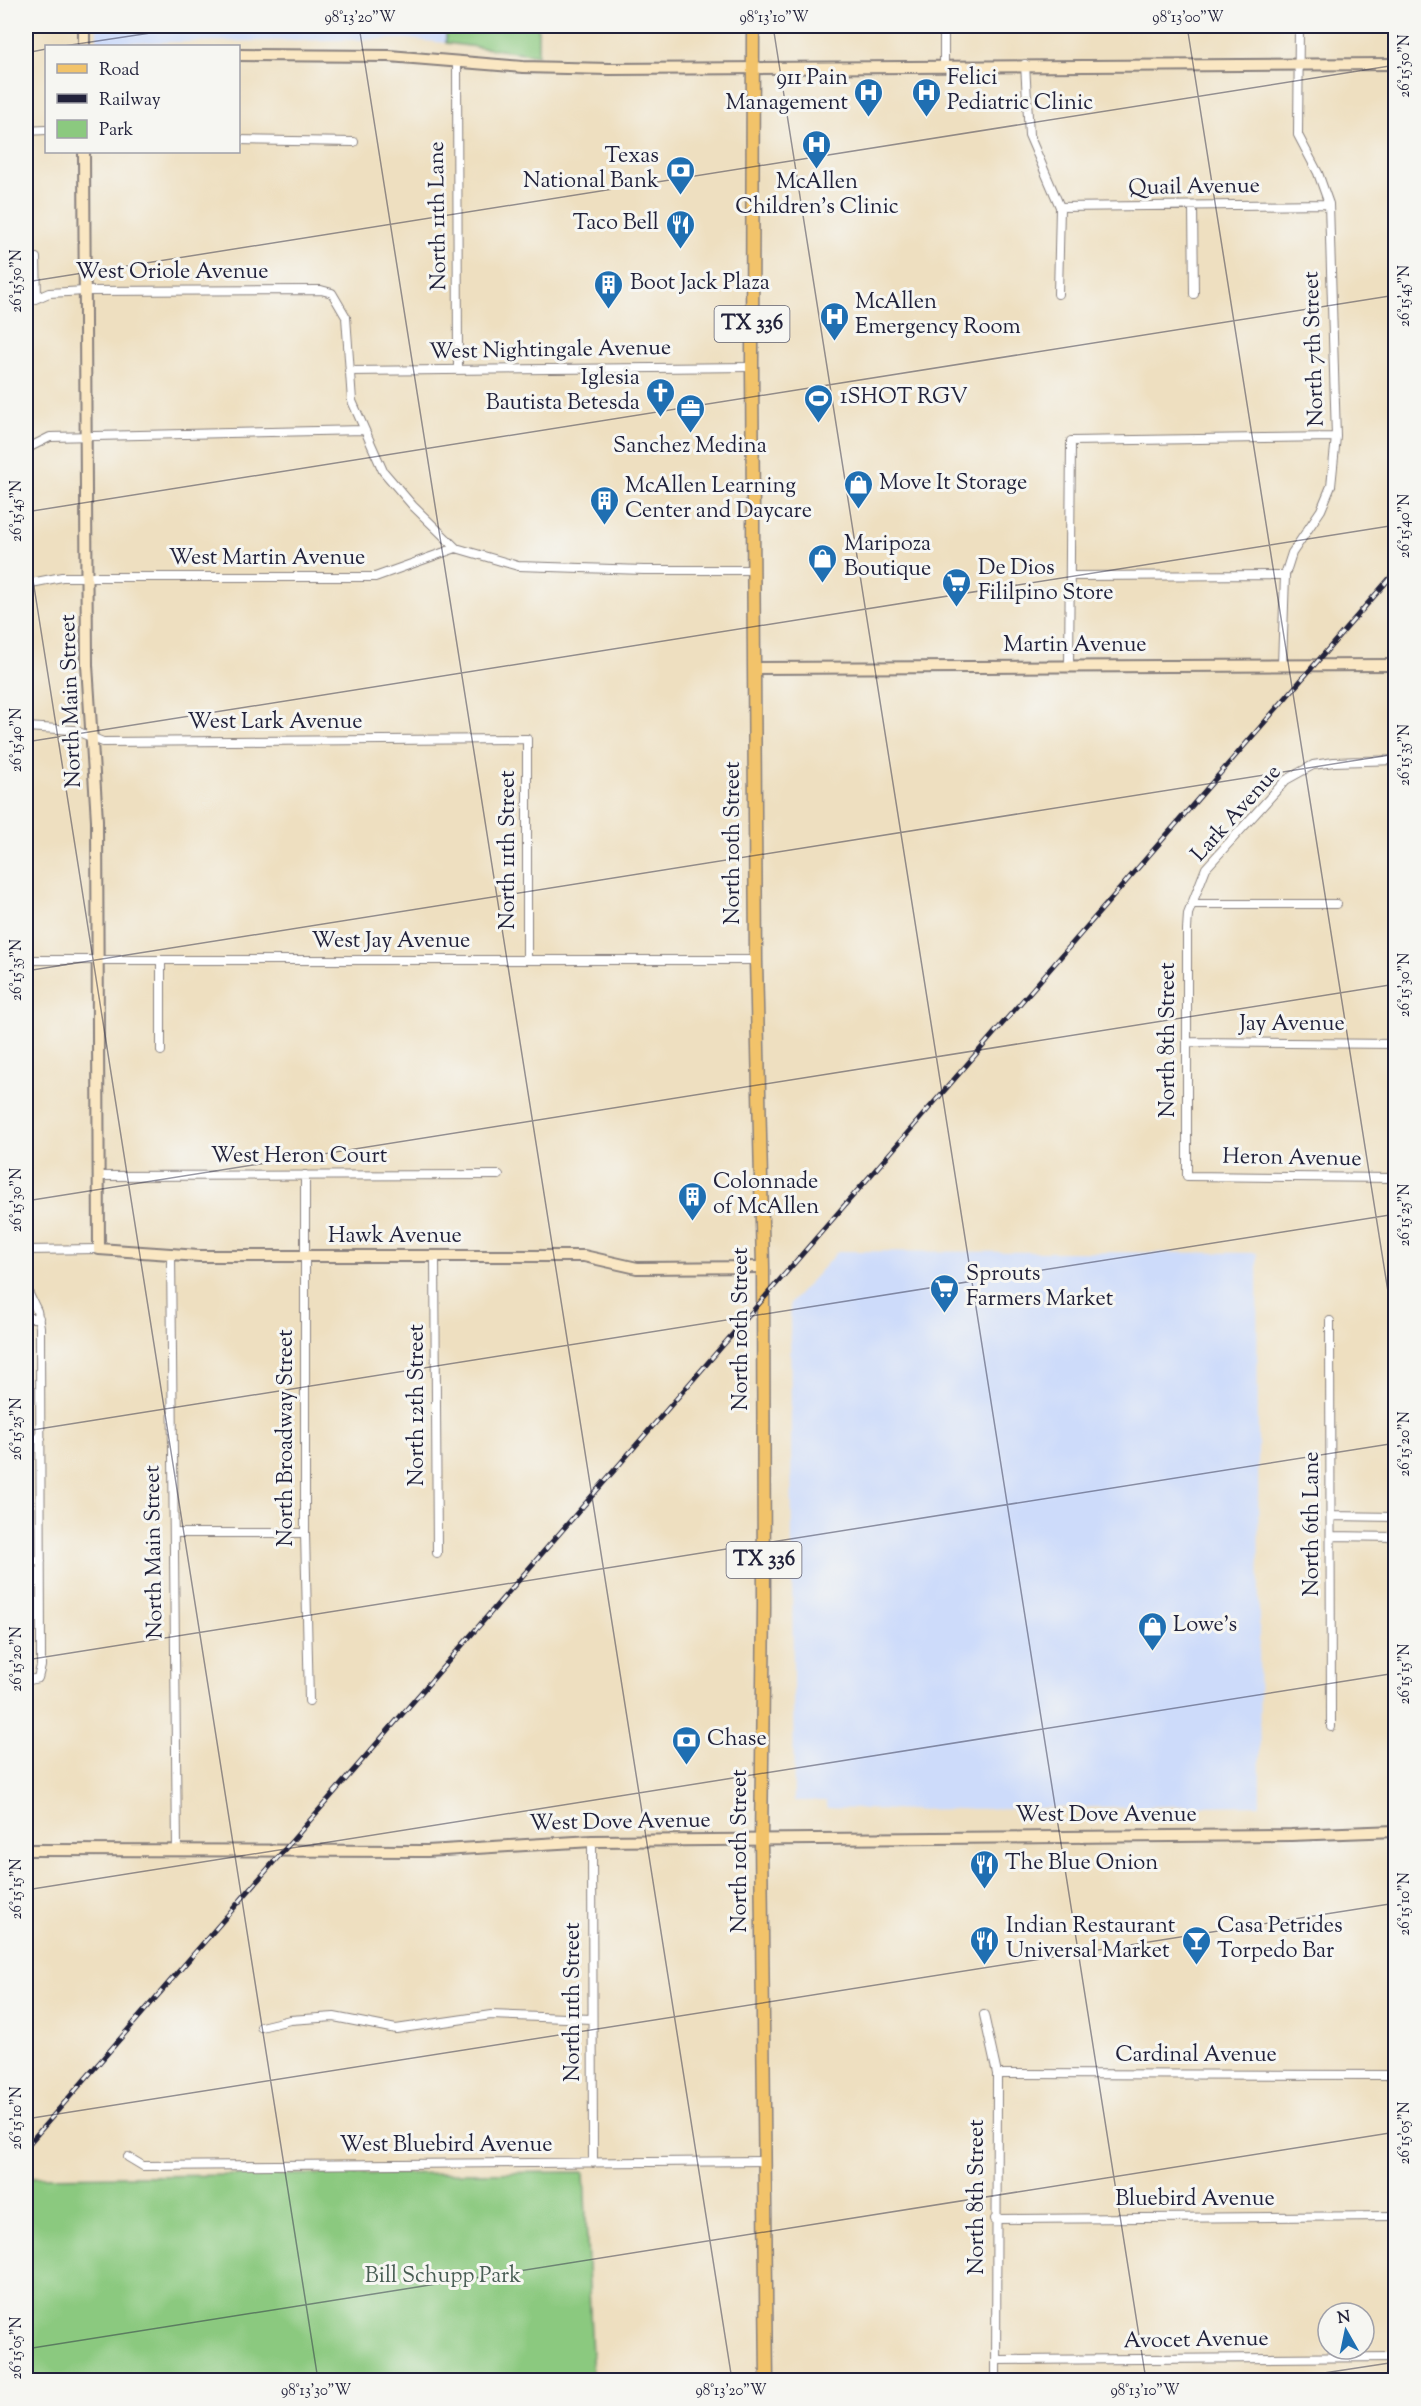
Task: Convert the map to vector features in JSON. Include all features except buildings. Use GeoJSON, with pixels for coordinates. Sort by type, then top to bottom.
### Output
{"type":"FeatureCollection","features":[{"type":"Feature","properties":{"kind":"main road","name":"North 10th Street"},"geometry":{"type":"LineString","coordinates":[[753,26],[752,366],[756,960],[763,1267],[764,1606],[761,1840],[767,2380]]}},
{"type":"Feature","properties":{"kind":"street"},"geometry":{"type":"LineString","coordinates":[[84,26],[84,45]]}},
{"type":"Feature","properties":{"kind":"street"},"geometry":{"type":"LineString","coordinates":[[944,26],[944,66]]}},
{"type":"Feature","properties":{"kind":"street","name":"North 7th Street"},"geometry":{"type":"LineString","coordinates":[[1282,666],[1285,575],[1292,553],[1321,510],[1332,486],[1336,437],[1329,204],[1318,173],[1298,135],[1299,26]]}},
{"type":"Feature","properties":{"kind":"street"},"geometry":{"type":"LineString","coordinates":[[240,55],[390,56],[555,68],[754,69],[1024,64],[1395,63]]}},
{"type":"Feature","properties":{"kind":"street","name":"North 11th Lane"},"geometry":{"type":"LineString","coordinates":[[457,62],[458,370]]}},
{"type":"Feature","properties":{"kind":"street"},"geometry":{"type":"LineString","coordinates":[[1024,64],[1029,135],[1060,207],[1058,294]]}},
{"type":"Feature","properties":{"kind":"street"},"geometry":{"type":"LineString","coordinates":[[26,130],[45,130]]}},
{"type":"Feature","properties":{"kind":"street"},"geometry":{"type":"LineString","coordinates":[[240,140],[354,142]]}},
{"type":"Feature","properties":{"kind":"street","name":"North Main Street"},"geometry":{"type":"LineString","coordinates":[[84,153],[87,665],[97,820],[99,1249]]}},
{"type":"Feature","properties":{"kind":"street","name":"Quail Avenue"},"geometry":{"type":"LineString","coordinates":[[1060,207],[1329,204]]}},
{"type":"Feature","properties":{"kind":"street"},"geometry":{"type":"LineString","coordinates":[[1193,206],[1194,294]]}},
{"type":"Feature","properties":{"kind":"street"},"geometry":{"type":"LineString","coordinates":[[36,258],[37,297]]}},
{"type":"Feature","properties":{"kind":"street","name":"West Oriole Avenue"},"geometry":{"type":"LineString","coordinates":[[26,303],[49,293],[85,291],[321,290],[332,293],[346,317],[349,371]]}},
{"type":"Feature","properties":{"kind":"street","name":"West Nightingale Avenue"},"geometry":{"type":"LineString","coordinates":[[349,371],[752,366]]}},
{"type":"Feature","properties":{"kind":"street"},"geometry":{"type":"LineString","coordinates":[[349,371],[352,401],[383,471],[413,507],[456,548],[518,566],[754,570]]}},
{"type":"Feature","properties":{"kind":"street"},"geometry":{"type":"LineString","coordinates":[[26,449],[50,437],[364,430]]}},
{"type":"Feature","properties":{"kind":"street"},"geometry":{"type":"LineString","coordinates":[[1069,665],[1071,441],[1336,437]]}},
{"type":"Feature","properties":{"kind":"street","name":"West Martin Avenue"},"geometry":{"type":"LineString","coordinates":[[26,584],[56,577],[375,577],[456,548]]}},
{"type":"Feature","properties":{"kind":"street"},"geometry":{"type":"LineString","coordinates":[[1070,576],[1285,575]]}},
{"type":"Feature","properties":{"kind":"street","name":"Martin Avenue"},"geometry":{"type":"LineString","coordinates":[[754,668],[1395,665]]}},
{"type":"Feature","properties":{"kind":"street","name":"West Lark Avenue"},"geometry":{"type":"LineString","coordinates":[[26,727],[74,730],[103,742],[527,740]]}},
{"type":"Feature","properties":{"kind":"street","name":"North 11th Street"},"geometry":{"type":"LineString","coordinates":[[527,740],[527,960]]}},
{"type":"Feature","properties":{"kind":"street","name":"Lark Avenue"},"geometry":{"type":"LineString","coordinates":[[1192,904],[1206,868],[1286,780],[1313,765],[1395,760]]}},
{"type":"Feature","properties":{"kind":"street"},"geometry":{"type":"LineString","coordinates":[[1192,904],[1337,904]]}},
{"type":"Feature","properties":{"kind":"street","name":"North 8th Street"},"geometry":{"type":"LineString","coordinates":[[1187,1176],[1187,930],[1192,904]]}},
{"type":"Feature","properties":{"kind":"street","name":"West Jay Avenue"},"geometry":{"type":"LineString","coordinates":[[26,960],[756,960]]}},
{"type":"Feature","properties":{"kind":"street"},"geometry":{"type":"LineString","coordinates":[[161,961],[161,1051]]}},
{"type":"Feature","properties":{"kind":"street","name":"Jay Avenue"},"geometry":{"type":"LineString","coordinates":[[1188,1042],[1395,1044]]}},
{"type":"Feature","properties":{"kind":"street","name":"North Broadway Street"},"geometry":{"type":"LineString","coordinates":[[305,1175],[305,1533],[309,1701]]}},
{"type":"Feature","properties":{"kind":"street","name":"West Heron Court"},"geometry":{"type":"LineString","coordinates":[[99,1176],[499,1175]]}},
{"type":"Feature","properties":{"kind":"street","name":"Heron Avenue"},"geometry":{"type":"LineString","coordinates":[[1187,1176],[1395,1178]]}},
{"type":"Feature","properties":{"kind":"street","name":"Hawk Avenue"},"geometry":{"type":"LineString","coordinates":[[26,1250],[99,1249],[171,1255],[305,1257],[584,1256],[637,1268],[763,1267]]}},
{"type":"Feature","properties":{"kind":"street","name":"North Main Street"},"geometry":{"type":"LineString","coordinates":[[171,1255],[177,1850]]}},
{"type":"Feature","properties":{"kind":"street","name":"North 12th Street"},"geometry":{"type":"LineString","coordinates":[[435,1256],[437,1552]]}},
{"type":"Feature","properties":{"kind":"street"},"geometry":{"type":"LineString","coordinates":[[26,1288],[39,1318],[41,1439],[41,1666],[38,1678],[26,1681]]}},
{"type":"Feature","properties":{"kind":"street"},"geometry":{"type":"LineString","coordinates":[[26,1318],[39,1318]]}},
{"type":"Feature","properties":{"kind":"street","name":"North 6th Lane"},"geometry":{"type":"LineString","coordinates":[[1329,1321],[1332,1536],[1331,1727]]}},
{"type":"Feature","properties":{"kind":"street"},"geometry":{"type":"LineString","coordinates":[[26,1439],[41,1439]]}},
{"type":"Feature","properties":{"kind":"street"},"geometry":{"type":"LineString","coordinates":[[1331,1516],[1395,1517]]}},
{"type":"Feature","properties":{"kind":"street"},"geometry":{"type":"LineString","coordinates":[[175,1533],[305,1533]]}},
{"type":"Feature","properties":{"kind":"street"},"geometry":{"type":"LineString","coordinates":[[1332,1536],[1395,1537]]}},
{"type":"Feature","properties":{"kind":"street"},"geometry":{"type":"LineString","coordinates":[[26,1561],[41,1561]]}},
{"type":"Feature","properties":{"kind":"street","name":"West Dove Avenue"},"geometry":{"type":"LineString","coordinates":[[26,1850],[427,1851],[592,1841],[1291,1835],[1395,1831]]}},
{"type":"Feature","properties":{"kind":"street","name":"North 11th Street"},"geometry":{"type":"LineString","coordinates":[[592,1841],[592,2163]]}},
{"type":"Feature","properties":{"kind":"street"},"geometry":{"type":"LineString","coordinates":[[261,2027],[290,2020],[334,2017],[396,2029],[491,2015],[592,2019]]}},
{"type":"Feature","properties":{"kind":"street","name":"North 8th Street"},"geometry":{"type":"LineString","coordinates":[[984,2015],[997,2074],[996,2380]]}},
{"type":"Feature","properties":{"kind":"street","name":"Cardinal Avenue"},"geometry":{"type":"LineString","coordinates":[[997,2074],[1395,2075]]}},
{"type":"Feature","properties":{"kind":"street","name":"West Bluebird Avenue"},"geometry":{"type":"LineString","coordinates":[[128,2157],[142,2166],[766,2161]]}},
{"type":"Feature","properties":{"kind":"street","name":"Bluebird Avenue"},"geometry":{"type":"LineString","coordinates":[[995,2219],[1395,2216]]}},
{"type":"Feature","properties":{"kind":"street","name":"Avocet Avenue"},"geometry":{"type":"LineString","coordinates":[[996,2360],[1395,2357]]}},
{"type":"Feature","properties":{"kind":"shaded area"},"geometry":{"type":"Polygon","coordinates":[[[97,26],[446,26],[446,43],[407,39],[97,43],[97,26]]]}},
{"type":"Feature","properties":{"kind":"shaded area"},"geometry":{"type":"Polygon","coordinates":[[[838,1251],[1257,1253],[1260,1805],[898,1810],[828,1808],[826,1801],[794,1801],[790,1304],[838,1251]]]}},
{"type":"Feature","properties":{"kind":"green space"},"geometry":{"type":"Polygon","coordinates":[[[446,26],[538,26],[538,55],[446,43],[446,26]]]}},
{"type":"Feature","properties":{"kind":"green space","name":"Bill Schupp Park"},"geometry":{"type":"Polygon","coordinates":[[[584,2172],[593,2380],[26,2380],[26,2177],[584,2172]]]}},
{"type":"Feature","properties":{"kind":"railway"},"geometry":{"type":"LineString","coordinates":[[26,2147],[1396,571]]}},
{"type":"Feature","properties":{"kind":"place","name":"911 Pain Management"},"geometry":{"type":"Point","coordinates":[869,118]}},
{"type":"Feature","properties":{"kind":"place","name":"Felici Pediatric Clinic"},"geometry":{"type":"Point","coordinates":[926,118]}},
{"type":"Feature","properties":{"kind":"place","name":"McAllen Children's Clinic"},"geometry":{"type":"Point","coordinates":[817,170]}},
{"type":"Feature","properties":{"kind":"place","name":"Texas National Bank"},"geometry":{"type":"Point","coordinates":[680,196]}},
{"type":"Feature","properties":{"kind":"place","name":"Taco Bell"},"geometry":{"type":"Point","coordinates":[680,250]}},
{"type":"Feature","properties":{"kind":"place","name":"Boot Jack Plaza"},"geometry":{"type":"Point","coordinates":[609,310]}},
{"type":"Feature","properties":{"kind":"place","name":"McAllen Emergency Room"},"geometry":{"type":"Point","coordinates":[834,342]}},
{"type":"Feature","properties":{"kind":"place","name":"Iglesia Bautista Betesda"},"geometry":{"type":"Point","coordinates":[661,418]}},
{"type":"Feature","properties":{"kind":"place","name":"1SHOT RGV"},"geometry":{"type":"Point","coordinates":[819,424]}},
{"type":"Feature","properties":{"kind":"place","name":"Sanchez Medina"},"geometry":{"type":"Point","coordinates":[690,434]}},
{"type":"Feature","properties":{"kind":"place","name":"Move It Storage"},"geometry":{"type":"Point","coordinates":[858,510]}},
{"type":"Feature","properties":{"kind":"place","name":"McAllen Learning Center and Daycare"},"geometry":{"type":"Point","coordinates":[604,526]}},
{"type":"Feature","properties":{"kind":"place","name":"Maripoza Boutique"},"geometry":{"type":"Point","coordinates":[823,584]}},
{"type":"Feature","properties":{"kind":"place","name":"De Dios Fililpino Store"},"geometry":{"type":"Point","coordinates":[957,608]}},
{"type":"Feature","properties":{"kind":"place","name":"Colonnade of McAllen"},"geometry":{"type":"Point","coordinates":[692,1222]}},
{"type":"Feature","properties":{"kind":"place","name":"Sprouts Farmers Market"},"geometry":{"type":"Point","coordinates":[945,1314]}},
{"type":"Feature","properties":{"kind":"place","name":"Lowe's"},"geometry":{"type":"Point","coordinates":[1152,1652]}},
{"type":"Feature","properties":{"kind":"place","name":"Chase"},"geometry":{"type":"Point","coordinates":[686,1766]}},
{"type":"Feature","properties":{"kind":"place","name":"The Blue Onion"},"geometry":{"type":"Point","coordinates":[984,1890]}},
{"type":"Feature","properties":{"kind":"place","name":"Indian Restaurant Universal Market"},"geometry":{"type":"Point","coordinates":[985,1966]}},
{"type":"Feature","properties":{"kind":"place","name":"Casa Petrides Torpedo Bar"},"geometry":{"type":"Point","coordinates":[1196,1966]}}]}
